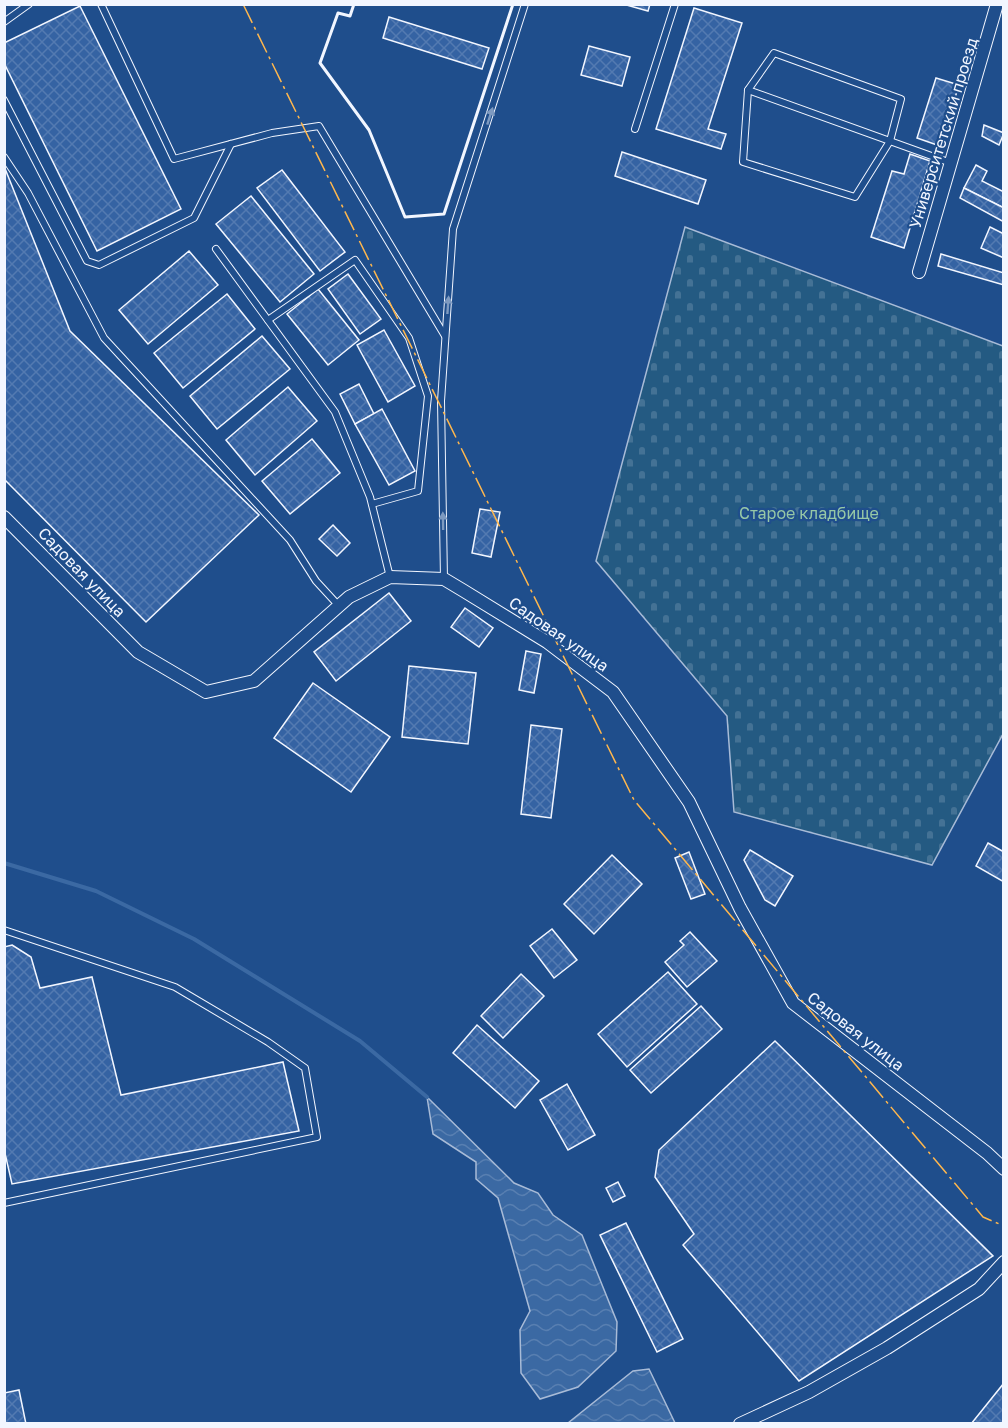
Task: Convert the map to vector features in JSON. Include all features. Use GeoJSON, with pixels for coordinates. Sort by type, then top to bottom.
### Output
{"type":"FeatureCollection","features":[{"type":"Feature","properties":{"kind":"street","name":"Университетский проезд"},"geometry":{"type":"LineString","coordinates":[[918,272],[997,4]]}},
{"type":"Feature","properties":{"kind":"street","name":"Садовая улица"},"geometry":{"type":"LineString","coordinates":[[4,517],[138,652],[206,692],[254,681],[349,597],[390,577],[444,579],[547,642],[613,692],[689,802],[740,908],[793,1003],[987,1153],[1004,1169]]}},
{"type":"Feature","properties":{"kind":"street"},"geometry":{"type":"LineString","coordinates":[[740,1424],[809,1392],[887,1347],[979,1289],[1004,1262]]}},
{"type":"Feature","properties":{"kind":"lane"},"geometry":{"type":"LineString","coordinates":[[4,22],[29,4]]}},
{"type":"Feature","properties":{"kind":"lane"},"geometry":{"type":"LineString","coordinates":[[101,4],[174,159],[272,134],[319,126],[445,337]]}},
{"type":"Feature","properties":{"kind":"lane"},"geometry":{"type":"LineString","coordinates":[[444,579],[441,401],[453,229],[525,4]]}},
{"type":"Feature","properties":{"kind":"lane"},"geometry":{"type":"LineString","coordinates":[[635,129],[675,4]]}},
{"type":"Feature","properties":{"kind":"lane"},"geometry":{"type":"LineString","coordinates":[[774,53],[901,99],[890,141],[855,196],[743,162],[748,90],[774,53]]}},
{"type":"Feature","properties":{"kind":"lane"},"geometry":{"type":"LineString","coordinates":[[748,90],[951,164]]}},
{"type":"Feature","properties":{"kind":"lane"},"geometry":{"type":"LineString","coordinates":[[4,100],[87,261],[99,265],[194,218],[231,144]]}},
{"type":"Feature","properties":{"kind":"lane"},"geometry":{"type":"LineString","coordinates":[[4,157],[28,193],[104,338],[290,540],[316,581],[339,606]]}},
{"type":"Feature","properties":{"kind":"lane"},"geometry":{"type":"LineString","coordinates":[[216,249],[335,412],[372,504],[390,577]]}},
{"type":"Feature","properties":{"kind":"lane"},"geometry":{"type":"LineString","coordinates":[[268,320],[355,260],[409,338],[428,396],[418,491],[372,504]]}},
{"type":"Feature","properties":{"kind":"lane"},"geometry":{"type":"LineString","coordinates":[[4,930],[175,987],[268,1042],[304,1068],[317,1137],[4,1203]]}},
{"type":"Feature","properties":{"kind":"green space","name":"Старое кладбище"},"geometry":{"type":"Polygon","coordinates":[[[685,227],[1003,346],[1003,734],[932,865],[734,812],[727,716],[596,561],[685,227]]]}},
{"type":"Feature","properties":{"kind":"water"},"geometry":{"type":"Polygon","coordinates":[[[427,1097],[514,1183],[538,1193],[553,1215],[582,1235],[617,1322],[616,1351],[578,1387],[540,1399],[521,1373],[520,1330],[530,1311],[498,1198],[476,1179],[476,1162],[433,1134],[427,1097]]]}},
{"type":"Feature","properties":{"kind":"water"},"geometry":{"type":"Polygon","coordinates":[[[649,1369],[675,1423],[568,1423],[633,1371],[649,1369]]]}},
{"type":"Feature","properties":{"kind":"building"},"geometry":{"type":"Polygon","coordinates":[[[623,4],[650,4],[648,11],[623,4]]]}},
{"type":"Feature","properties":{"kind":"building"},"geometry":{"type":"Polygon","coordinates":[[[80,6],[181,209],[97,251],[4,63],[4,43],[80,6]]]}},
{"type":"Feature","properties":{"kind":"building"},"geometry":{"type":"Polygon","coordinates":[[[694,8],[742,23],[708,129],[726,134],[721,149],[656,129],[694,8]]]}},
{"type":"Feature","properties":{"kind":"building"},"geometry":{"type":"Polygon","coordinates":[[[389,17],[489,48],[482,69],[383,38],[389,17]]]}},
{"type":"Feature","properties":{"kind":"building"},"geometry":{"type":"Polygon","coordinates":[[[589,46],[630,57],[622,86],[581,75],[589,46]]]}},
{"type":"Feature","properties":{"kind":"building"},"geometry":{"type":"Polygon","coordinates":[[[936,78],[959,85],[940,146],[917,138],[936,78]]]}},
{"type":"Feature","properties":{"kind":"building"},"geometry":{"type":"Polygon","coordinates":[[[984,125],[1004,133],[999,145],[982,136],[984,125]]]}},
{"type":"Feature","properties":{"kind":"building"},"geometry":{"type":"Polygon","coordinates":[[[622,152],[706,180],[698,204],[615,176],[622,152]]]}},
{"type":"Feature","properties":{"kind":"building"},"geometry":{"type":"Polygon","coordinates":[[[910,154],[930,161],[904,248],[871,237],[892,171],[904,174],[910,154]]]}},
{"type":"Feature","properties":{"kind":"building"},"geometry":{"type":"Polygon","coordinates":[[[976,165],[987,171],[982,181],[1004,192],[1004,208],[964,188],[976,165]]]}},
{"type":"Feature","properties":{"kind":"building"},"geometry":{"type":"Polygon","coordinates":[[[4,166],[70,331],[259,515],[146,622],[4,479],[4,166]]]}},
{"type":"Feature","properties":{"kind":"building"},"geometry":{"type":"Polygon","coordinates":[[[282,170],[345,252],[320,271],[257,188],[282,170]]]}},
{"type":"Feature","properties":{"kind":"building"},"geometry":{"type":"Polygon","coordinates":[[[964,188],[1004,208],[1004,222],[960,198],[964,188]]]}},
{"type":"Feature","properties":{"kind":"building"},"geometry":{"type":"Polygon","coordinates":[[[251,196],[314,274],[280,302],[216,224],[251,196]]]}},
{"type":"Feature","properties":{"kind":"building"},"geometry":{"type":"Polygon","coordinates":[[[990,227],[1004,234],[1004,258],[981,248],[990,227]]]}},
{"type":"Feature","properties":{"kind":"building"},"geometry":{"type":"Polygon","coordinates":[[[189,251],[218,285],[148,344],[119,310],[189,251]]]}},
{"type":"Feature","properties":{"kind":"building"},"geometry":{"type":"Polygon","coordinates":[[[941,254],[1004,273],[1004,285],[938,266],[941,254]]]}},
{"type":"Feature","properties":{"kind":"building"},"geometry":{"type":"Polygon","coordinates":[[[348,274],[381,319],[360,334],[328,289],[348,274]]]}},
{"type":"Feature","properties":{"kind":"building"},"geometry":{"type":"Polygon","coordinates":[[[318,289],[359,340],[328,365],[287,314],[318,289]]]}},
{"type":"Feature","properties":{"kind":"building"},"geometry":{"type":"Polygon","coordinates":[[[227,294],[255,329],[183,388],[154,353],[227,294]]]}},
{"type":"Feature","properties":{"kind":"building"},"geometry":{"type":"Polygon","coordinates":[[[384,330],[415,386],[388,402],[357,345],[384,330]]]}},
{"type":"Feature","properties":{"kind":"building"},"geometry":{"type":"Polygon","coordinates":[[[262,336],[290,369],[217,429],[190,396],[262,336]]]}},
{"type":"Feature","properties":{"kind":"building"},"geometry":{"type":"Polygon","coordinates":[[[359,384],[374,414],[355,424],[340,394],[359,384]]]}},
{"type":"Feature","properties":{"kind":"building"},"geometry":{"type":"Polygon","coordinates":[[[288,387],[317,421],[255,475],[226,440],[288,387]]]}},
{"type":"Feature","properties":{"kind":"building"},"geometry":{"type":"Polygon","coordinates":[[[382,409],[415,471],[389,485],[355,424],[382,409]]]}},
{"type":"Feature","properties":{"kind":"building"},"geometry":{"type":"Polygon","coordinates":[[[312,439],[340,473],[290,514],[262,481],[312,439]]]}},
{"type":"Feature","properties":{"kind":"building"},"geometry":{"type":"Polygon","coordinates":[[[480,509],[500,512],[491,557],[472,553],[480,509]]]}},
{"type":"Feature","properties":{"kind":"building"},"geometry":{"type":"Polygon","coordinates":[[[333,525],[350,543],[337,556],[319,539],[333,525]]]}},
{"type":"Feature","properties":{"kind":"building"},"geometry":{"type":"Polygon","coordinates":[[[389,593],[411,621],[336,681],[314,652],[389,593]]]}},
{"type":"Feature","properties":{"kind":"building"},"geometry":{"type":"Polygon","coordinates":[[[465,608],[493,628],[479,647],[451,627],[465,608]]]}},
{"type":"Feature","properties":{"kind":"building"},"geometry":{"type":"Polygon","coordinates":[[[526,651],[541,654],[534,693],[519,690],[526,651]]]}},
{"type":"Feature","properties":{"kind":"building"},"geometry":{"type":"Polygon","coordinates":[[[409,666],[476,673],[468,744],[402,737],[409,666]]]}},
{"type":"Feature","properties":{"kind":"building"},"geometry":{"type":"Polygon","coordinates":[[[313,683],[390,737],[351,792],[274,738],[313,683]]]}},
{"type":"Feature","properties":{"kind":"building"},"geometry":{"type":"Polygon","coordinates":[[[531,725],[562,729],[551,818],[521,814],[531,725]]]}},
{"type":"Feature","properties":{"kind":"building"},"geometry":{"type":"Polygon","coordinates":[[[988,843],[1004,852],[1004,882],[976,866],[988,843]]]}},
{"type":"Feature","properties":{"kind":"building"},"geometry":{"type":"Polygon","coordinates":[[[750,850],[793,876],[775,906],[765,900],[744,860],[750,850]]]}},
{"type":"Feature","properties":{"kind":"building"},"geometry":{"type":"Polygon","coordinates":[[[689,852],[705,894],[691,899],[675,858],[689,852]]]}},
{"type":"Feature","properties":{"kind":"building"},"geometry":{"type":"Polygon","coordinates":[[[612,855],[642,884],[594,934],[564,904],[612,855]]]}},
{"type":"Feature","properties":{"kind":"building"},"geometry":{"type":"Polygon","coordinates":[[[552,929],[577,960],[554,978],[530,946],[552,929]]]}},
{"type":"Feature","properties":{"kind":"building"},"geometry":{"type":"Polygon","coordinates":[[[690,932],[717,961],[687,987],[665,962],[684,945],[680,941],[690,932]]]}},
{"type":"Feature","properties":{"kind":"building"},"geometry":{"type":"Polygon","coordinates":[[[12,945],[31,957],[40,988],[92,977],[121,1095],[283,1062],[299,1131],[12,1184],[4,1149],[4,947],[12,945]]]}},
{"type":"Feature","properties":{"kind":"building"},"geometry":{"type":"Polygon","coordinates":[[[668,972],[697,1004],[627,1067],[598,1034],[668,972]]]}},
{"type":"Feature","properties":{"kind":"building"},"geometry":{"type":"Polygon","coordinates":[[[521,974],[544,996],[503,1038],[481,1016],[521,974]]]}},
{"type":"Feature","properties":{"kind":"building"},"geometry":{"type":"Polygon","coordinates":[[[701,1006],[722,1029],[651,1093],[630,1070],[701,1006]]]}},
{"type":"Feature","properties":{"kind":"building"},"geometry":{"type":"Polygon","coordinates":[[[477,1025],[539,1081],[515,1108],[453,1053],[477,1025]]]}},
{"type":"Feature","properties":{"kind":"building"},"geometry":{"type":"Polygon","coordinates":[[[775,1041],[993,1256],[799,1381],[683,1245],[694,1234],[655,1177],[659,1150],[775,1041]]]}},
{"type":"Feature","properties":{"kind":"building"},"geometry":{"type":"Polygon","coordinates":[[[567,1084],[595,1135],[568,1150],[540,1100],[567,1084]]]}},
{"type":"Feature","properties":{"kind":"building"},"geometry":{"type":"Polygon","coordinates":[[[618,1182],[625,1196],[613,1202],[606,1188],[618,1182]]]}},
{"type":"Feature","properties":{"kind":"building"},"geometry":{"type":"Polygon","coordinates":[[[626,1223],[683,1339],[657,1352],[600,1235],[626,1223]]]}},
{"type":"Feature","properties":{"kind":"building"},"geometry":{"type":"Polygon","coordinates":[[[1004,1383],[1004,1424],[971,1424],[1004,1383]]]}},
{"type":"Feature","properties":{"kind":"building"},"geometry":{"type":"Polygon","coordinates":[[[19,1390],[26,1424],[4,1424],[4,1393],[19,1390]]]}},
{"type":"Feature","properties":{"kind":"waterway"},"geometry":{"type":"LineString","coordinates":[[4,863],[96,891],[194,939],[360,1041],[427,1097]]}},
{"type":"Feature","properties":{"kind":"wall"},"geometry":{"type":"LineString","coordinates":[[354,4],[350,16],[338,13],[320,63],[369,130],[405,217],[444,214],[513,4]]}},
{"type":"Feature","properties":{"kind":"power"},"geometry":{"type":"LineString","coordinates":[[243,4],[634,800],[983,1217],[1004,1226]]}}]}
